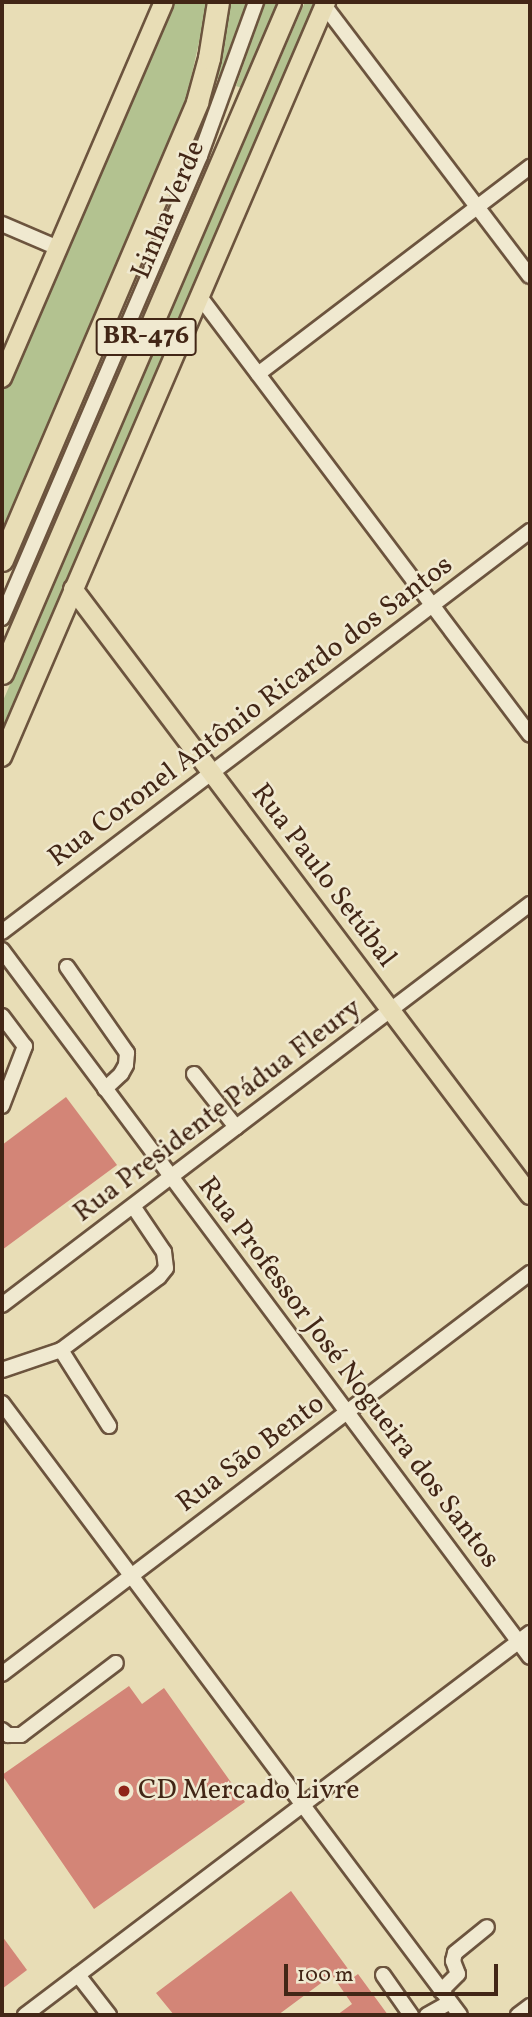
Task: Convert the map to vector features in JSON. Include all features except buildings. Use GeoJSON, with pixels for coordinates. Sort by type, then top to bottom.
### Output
{"type":"FeatureCollection","features":[{"type":"Feature","properties":{"kind":"highway","name":"Linha Verde"},"geometry":{"type":"LineString","coordinates":[[2,560],[197,102],[209,58],[218,2]]}},
{"type":"Feature","properties":{"kind":"highway","name":"Linha Verde"},"geometry":{"type":"LineString","coordinates":[[2,673],[290,2]]}},
{"type":"Feature","properties":{"kind":"main road"},"geometry":{"type":"LineString","coordinates":[[2,378],[164,2]]}},
{"type":"Feature","properties":{"kind":"main road"},"geometry":{"type":"LineString","coordinates":[[2,757],[325,3]]}},
{"type":"Feature","properties":{"kind":"main road","name":"Rua Paulo Setúbal"},"geometry":{"type":"LineString","coordinates":[[73,589],[530,1195]]}},
{"type":"Feature","properties":{"kind":"street"},"geometry":{"type":"LineString","coordinates":[[2,618],[200,156],[256,2]]}},
{"type":"Feature","properties":{"kind":"street"},"geometry":{"type":"LineString","coordinates":[[325,3],[530,276]]}},
{"type":"Feature","properties":{"kind":"street"},"geometry":{"type":"LineString","coordinates":[[258,374],[530,167]]}},
{"type":"Feature","properties":{"kind":"street"},"geometry":{"type":"LineString","coordinates":[[2,224],[58,248]]}},
{"type":"Feature","properties":{"kind":"street"},"geometry":{"type":"LineString","coordinates":[[200,297],[530,735]]}},
{"type":"Feature","properties":{"kind":"street","name":"Rua Coronel Antônio Ricardo dos Santos"},"geometry":{"type":"LineString","coordinates":[[2,932],[530,531]]}},
{"type":"Feature","properties":{"kind":"street","name":"Rua Presidente Pádua Fleury"},"geometry":{"type":"LineString","coordinates":[[2,1306],[530,904]]}},
{"type":"Feature","properties":{"kind":"street","name":"Rua Professor José Nogueira dos Santos"},"geometry":{"type":"LineString","coordinates":[[2,950],[347,1412],[525,1638],[530,1657]]}},
{"type":"Feature","properties":{"kind":"street"},"geometry":{"type":"LineString","coordinates":[[67,967],[127,1052],[126,1065],[121,1074],[105,1089]]}},
{"type":"Feature","properties":{"kind":"street"},"geometry":{"type":"LineString","coordinates":[[2,1016],[26,1046],[2,1106]]}},
{"type":"Feature","properties":{"kind":"street"},"geometry":{"type":"LineString","coordinates":[[194,1074],[236,1127]]}},
{"type":"Feature","properties":{"kind":"street"},"geometry":{"type":"LineString","coordinates":[[2,1370],[61,1350],[166,1268],[164,1252],[133,1206]]}},
{"type":"Feature","properties":{"kind":"street","name":"Rua São Bento"},"geometry":{"type":"LineString","coordinates":[[2,1674],[530,1273]]}},
{"type":"Feature","properties":{"kind":"street"},"geometry":{"type":"LineString","coordinates":[[61,1350],[108,1426]]}},
{"type":"Feature","properties":{"kind":"street"},"geometry":{"type":"LineString","coordinates":[[2,1404],[460,2015]]}},
{"type":"Feature","properties":{"kind":"street"},"geometry":{"type":"LineString","coordinates":[[26,2015],[525,1638]]}},
{"type":"Feature","properties":{"kind":"street"},"geometry":{"type":"LineString","coordinates":[[2,1730],[8,1735],[20,1735],[116,1663]]}},
{"type":"Feature","properties":{"kind":"street"},"geometry":{"type":"LineString","coordinates":[[428,2015],[446,1996],[458,1974],[453,1958],[455,1953],[486,1927]]}},
{"type":"Feature","properties":{"kind":"street"},"geometry":{"type":"LineString","coordinates":[[78,1975],[108,2015]]}},
{"type":"Feature","properties":{"kind":"street"},"geometry":{"type":"LineString","coordinates":[[383,1975],[411,2015]]}},
{"type":"Feature","properties":{"kind":"street"},"geometry":{"type":"LineString","coordinates":[[518,2015],[530,2006]]}},
{"type":"Feature","properties":{"kind":"green space"},"geometry":{"type":"Polygon","coordinates":[[[166,2],[208,2],[187,96],[2,534],[2,385],[166,2]]]}},
{"type":"Feature","properties":{"kind":"green space"},"geometry":{"type":"Polygon","coordinates":[[[231,2],[250,2],[221,80],[215,78],[231,2]]]}},
{"type":"Feature","properties":{"kind":"green space"},"geometry":{"type":"Polygon","coordinates":[[[265,2],[279,2],[242,88],[236,86],[265,2]]]}},
{"type":"Feature","properties":{"kind":"green space"},"geometry":{"type":"Polygon","coordinates":[[[305,2],[317,2],[2,739],[2,703],[305,2]]]}},
{"type":"Feature","properties":{"kind":"place","name":"CD Mercado Livre"},"geometry":{"type":"Point","coordinates":[124,1791]}}]}
